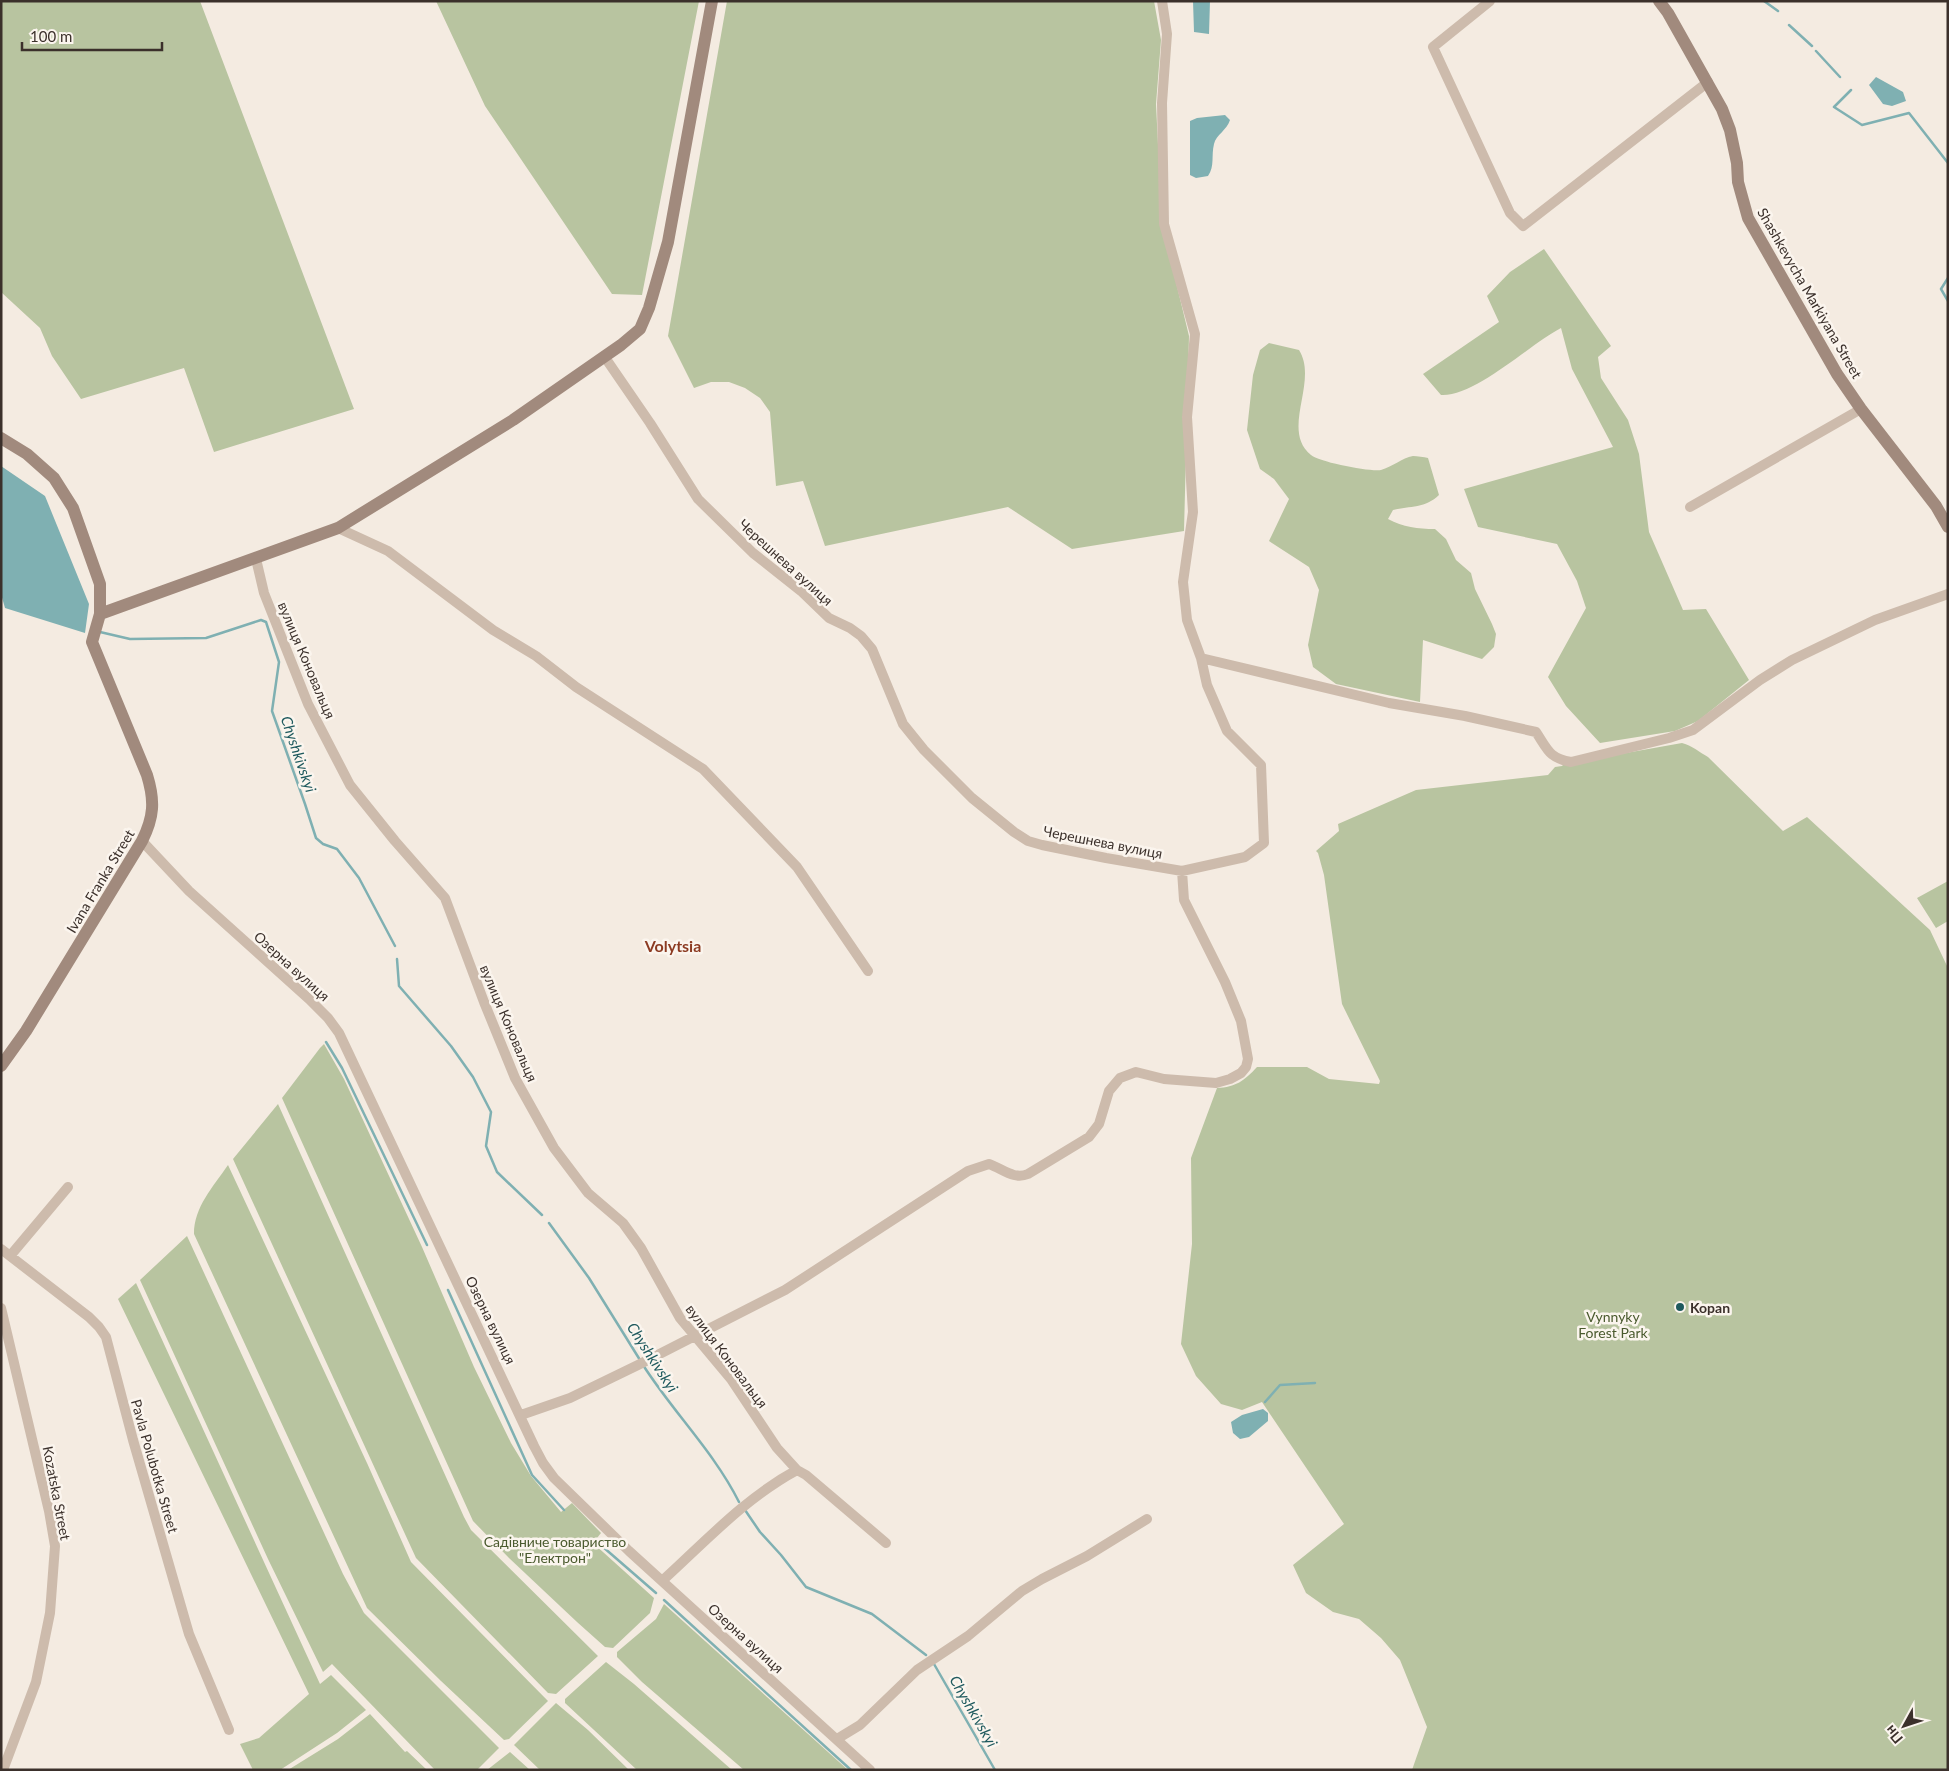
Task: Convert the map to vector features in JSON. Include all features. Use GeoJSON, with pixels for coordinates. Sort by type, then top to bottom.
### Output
{"type":"FeatureCollection","features":[{"type":"Feature","properties":{"kind":"street"},"geometry":{"type":"LineString","coordinates":[[1,438],[27,454],[54,478],[73,508],[100,584],[100,617],[338,528],[513,420],[621,345],[640,329],[649,308],[668,242],[712,1]]}},
{"type":"Feature","properties":{"kind":"street"},"geometry":{"type":"LineString","coordinates":[[1162,1],[1167,34],[1162,103],[1164,224],[1195,334],[1187,417],[1193,512],[1183,582],[1187,620],[1201,658],[1389,703],[1465,716],[1536,732],[1548,751],[1557,760],[1572,762],[1669,738],[1692,730],[1760,680],[1792,660],[1874,620],[1948,594]]}},
{"type":"Feature","properties":{"kind":"street"},"geometry":{"type":"LineString","coordinates":[[1490,1],[1433,47],[1510,213],[1523,226],[1708,82]]}},
{"type":"Feature","properties":{"kind":"street","name":"Shashkevycha Markiyana Street"},"geometry":{"type":"LineString","coordinates":[[1658,1],[1668,13],[1722,109],[1730,130],[1737,163],[1738,182],[1748,218],[1837,374],[1861,409],[1936,506],[1948,527]]}},
{"type":"Feature","properties":{"kind":"street","name":"Черешнева вулиця"},"geometry":{"type":"LineString","coordinates":[[604,356],[650,423],[698,499],[753,553],[801,591],[829,618],[850,628],[861,636],[872,649],[903,724],[924,750],[972,798],[1028,841],[1106,858],[1182,871],[1245,857],[1264,843],[1261,765],[1226,732],[1207,685],[1201,658]]}},
{"type":"Feature","properties":{"kind":"street"},"geometry":{"type":"LineString","coordinates":[[1690,507],[1861,409]]}},
{"type":"Feature","properties":{"kind":"street"},"geometry":{"type":"LineString","coordinates":[[338,528],[388,551],[493,630],[536,656],[576,687],[703,769],[797,867],[868,971]]}},
{"type":"Feature","properties":{"kind":"street","name":"вулиця Коновальця"},"geometry":{"type":"LineString","coordinates":[[256,559],[264,593],[308,704],[350,785],[390,835],[445,898],[515,1078],[554,1148],[588,1193],[623,1223],[637,1242],[680,1318],[731,1379],[777,1448],[797,1470],[806,1475],[886,1543]]}},
{"type":"Feature","properties":{"kind":"street","name":"Ivana Franka Street"},"geometry":{"type":"LineString","coordinates":[[1,1066],[26,1031],[142,841],[152,815],[153,795],[150,785],[93,638],[100,617]]}},
{"type":"Feature","properties":{"kind":"street","name":"Озерна вулиця"},"geometry":{"type":"LineString","coordinates":[[142,841],[188,891],[308,999],[328,1018],[340,1033],[543,1463],[554,1478],[662,1581],[870,1770]]}},
{"type":"Feature","properties":{"kind":"street"},"geometry":{"type":"LineString","coordinates":[[521,1415],[570,1398],[785,1290],[968,1171],[989,1164],[1021,1177],[1089,1137],[1099,1124],[1109,1091],[1120,1078],[1136,1072],[1172,1080],[1216,1083],[1241,1073],[1248,1059],[1241,1021],[1225,982],[1184,900],[1182,871]]}},
{"type":"Feature","properties":{"kind":"street"},"geometry":{"type":"LineString","coordinates":[[10,1256],[68,1187]]}},
{"type":"Feature","properties":{"kind":"street","name":"Pavla Polubotka Street"},"geometry":{"type":"LineString","coordinates":[[1,1249],[89,1317],[100,1327],[106,1336],[133,1440],[189,1634],[229,1730]]}},
{"type":"Feature","properties":{"kind":"street","name":"Kozatska Street"},"geometry":{"type":"LineString","coordinates":[[1,1308],[49,1510],[55,1546],[50,1613],[36,1682],[3,1770]]}},
{"type":"Feature","properties":{"kind":"street"},"geometry":{"type":"LineString","coordinates":[[662,1581],[740,1509],[797,1470]]}},
{"type":"Feature","properties":{"kind":"street"},"geometry":{"type":"LineString","coordinates":[[837,1739],[860,1725],[917,1670],[968,1636],[1022,1591],[1088,1556],[1147,1519]]}},
{"type":"Feature","properties":{"kind":"green space"},"geometry":{"type":"Polygon","coordinates":[[[1,1],[200,1],[354,409],[214,452],[184,368],[81,399],[52,356],[40,328],[1,292],[1,1]]]}},
{"type":"Feature","properties":{"kind":"green space"},"geometry":{"type":"Polygon","coordinates":[[[436,1],[699,1],[642,295],[612,294],[485,106],[436,1]]]}},
{"type":"Feature","properties":{"kind":"green space"},"geometry":{"type":"Polygon","coordinates":[[[727,1],[1154,1],[1161,40],[1156,104],[1162,224],[1189,336],[1184,531],[1072,549],[1008,507],[825,546],[803,481],[776,486],[770,412],[760,398],[745,388],[729,382],[711,382],[694,388],[668,336],[727,1]]]}},
{"type":"Feature","properties":{"kind":"green space"},"geometry":{"type":"Polygon","coordinates":[[[1544,249],[1611,346],[1598,357],[1601,378],[1628,420],[1639,454],[1649,532],[1683,610],[1706,609],[1749,680],[1698,721],[1675,731],[1600,743],[1566,706],[1548,677],[1586,608],[1577,581],[1557,544],[1478,527],[1464,489],[1613,447],[1572,369],[1561,328],[1486,379],[1470,388],[1455,393],[1441,395],[1423,374],[1499,322],[1487,296],[1510,272],[1544,249]]]}},
{"type":"Feature","properties":{"kind":"green space"},"geometry":{"type":"Polygon","coordinates":[[[1269,343],[1299,350],[1304,363],[1305,376],[1299,433],[1302,445],[1311,455],[1334,463],[1375,470],[1385,469],[1413,456],[1428,458],[1439,495],[1429,502],[1418,506],[1393,510],[1388,519],[1411,527],[1435,529],[1446,539],[1456,560],[1471,573],[1475,589],[1496,634],[1494,647],[1482,659],[1423,640],[1420,702],[1336,684],[1313,667],[1308,645],[1319,590],[1309,567],[1269,541],[1289,499],[1274,479],[1260,469],[1247,430],[1253,375],[1260,350],[1269,343]]]}},
{"type":"Feature","properties":{"kind":"green space","name":"Vynnyky Forest Park"},"geometry":{"type":"Polygon","coordinates":[[[1682,743],[1693,747],[1708,757],[1783,831],[1807,817],[1930,930],[1948,968],[1948,1770],[1412,1770],[1427,1727],[1400,1660],[1381,1638],[1359,1619],[1333,1612],[1306,1593],[1293,1565],[1344,1524],[1262,1402],[1242,1410],[1221,1404],[1196,1376],[1181,1344],[1192,1244],[1191,1158],[1217,1088],[1239,1082],[1257,1067],[1307,1067],[1329,1079],[1379,1084],[1380,1081],[1342,1004],[1324,875],[1316,851],[1339,831],[1338,824],[1416,790],[1548,775],[1555,767],[1564,764],[1682,743]]]}},
{"type":"Feature","properties":{"kind":"green space"},"geometry":{"type":"Polygon","coordinates":[[[1948,881],[1948,921],[1936,928],[1917,898],[1948,881]]]}},
{"type":"Feature","properties":{"kind":"green space","name":"Садівниче товариство \"Електрон\""},"geometry":{"type":"Polygon","coordinates":[[[324,1044],[344,1079],[422,1247],[474,1367],[511,1443],[531,1476],[561,1512],[572,1503],[601,1533],[593,1543],[654,1598],[650,1613],[613,1648],[605,1647],[577,1622],[473,1521],[282,1098],[324,1044]]]}},
{"type":"Feature","properties":{"kind":"green space","name":"Садівниче товариство \"Електрон\""},"geometry":{"type":"Polygon","coordinates":[[[278,1104],[471,1530],[598,1656],[556,1694],[548,1693],[416,1558],[233,1159],[278,1104]]]}},
{"type":"Feature","properties":{"kind":"green space"},"geometry":{"type":"Polygon","coordinates":[[[228,1165],[411,1562],[548,1701],[509,1739],[504,1740],[367,1608],[194,1234],[197,1215],[201,1206],[228,1165]]]}},
{"type":"Feature","properties":{"kind":"green space"},"geometry":{"type":"Polygon","coordinates":[[[187,1236],[343,1574],[364,1613],[499,1748],[477,1770],[435,1770],[332,1664],[323,1672],[268,1559],[140,1280],[187,1236]]]}},
{"type":"Feature","properties":{"kind":"green space"},"geometry":{"type":"Polygon","coordinates":[[[136,1283],[320,1684],[331,1675],[366,1710],[337,1733],[280,1770],[253,1770],[240,1744],[259,1738],[309,1694],[118,1299],[136,1283]]]}},
{"type":"Feature","properties":{"kind":"green space"},"geometry":{"type":"Polygon","coordinates":[[[664,1604],[848,1770],[744,1770],[642,1682],[617,1657],[617,1652],[656,1619],[664,1604]]]}},
{"type":"Feature","properties":{"kind":"green space"},"geometry":{"type":"Polygon","coordinates":[[[606,1662],[634,1684],[732,1770],[637,1770],[565,1703],[565,1699],[606,1662]]]}},
{"type":"Feature","properties":{"kind":"green space"},"geometry":{"type":"Polygon","coordinates":[[[556,1703],[588,1730],[629,1770],[540,1770],[514,1745],[556,1703]]]}},
{"type":"Feature","properties":{"kind":"green space"},"geometry":{"type":"Polygon","coordinates":[[[370,1714],[405,1752],[407,1751],[427,1770],[288,1770],[338,1739],[370,1714]]]}},
{"type":"Feature","properties":{"kind":"green space"},"geometry":{"type":"Polygon","coordinates":[[[510,1752],[530,1770],[487,1770],[510,1752]]]}},
{"type":"Feature","properties":{"kind":"water"},"geometry":{"type":"Polygon","coordinates":[[[1193,1],[1210,1],[1209,34],[1194,32],[1193,1]]]}},
{"type":"Feature","properties":{"kind":"water"},"geometry":{"type":"Polygon","coordinates":[[[1876,77],[1903,92],[1906,101],[1892,106],[1883,104],[1869,85],[1876,77]]]}},
{"type":"Feature","properties":{"kind":"water"},"geometry":{"type":"Polygon","coordinates":[[[1225,115],[1230,120],[1227,127],[1215,141],[1212,165],[1208,176],[1196,178],[1190,175],[1190,121],[1197,118],[1225,115]]]}},
{"type":"Feature","properties":{"kind":"water"},"geometry":{"type":"Polygon","coordinates":[[[1,466],[45,496],[89,604],[85,633],[5,608],[1,594],[1,466]]]}},
{"type":"Feature","properties":{"kind":"water"},"geometry":{"type":"Polygon","coordinates":[[[1263,1409],[1268,1413],[1268,1421],[1249,1437],[1240,1439],[1233,1433],[1231,1422],[1242,1415],[1263,1409]]]}},
{"type":"Feature","properties":{"kind":"waterway"},"geometry":{"type":"LineString","coordinates":[[1764,1],[1778,11]]}},
{"type":"Feature","properties":{"kind":"waterway"},"geometry":{"type":"LineString","coordinates":[[1789,25],[1812,46]]}},
{"type":"Feature","properties":{"kind":"waterway"},"geometry":{"type":"LineString","coordinates":[[1816,51],[1840,77]]}},
{"type":"Feature","properties":{"kind":"waterway"},"geometry":{"type":"LineString","coordinates":[[1851,90],[1834,107],[1862,125],[1909,113],[1948,163]]}},
{"type":"Feature","properties":{"kind":"waterway"},"geometry":{"type":"LineString","coordinates":[[1948,278],[1941,289],[1948,301]]}},
{"type":"Feature","properties":{"kind":"waterway","name":"Chyshkivskyi"},"geometry":{"type":"LineString","coordinates":[[100,632],[130,639],[206,638],[261,620],[266,622],[279,662],[272,711],[316,838],[323,844],[337,849],[359,878],[395,946]]}},
{"type":"Feature","properties":{"kind":"waterway","name":"Chyshkivskyi"},"geometry":{"type":"LineString","coordinates":[[397,959],[399,986],[451,1046],[473,1077],[491,1112],[486,1146],[497,1172],[542,1215]]}},
{"type":"Feature","properties":{"kind":"waterway"},"geometry":{"type":"LineString","coordinates":[[326,1042],[342,1068],[427,1245]]}},
{"type":"Feature","properties":{"kind":"waterway","name":"Chyshkivskyi"},"geometry":{"type":"LineString","coordinates":[[549,1223],[589,1278],[640,1360]]}},
{"type":"Feature","properties":{"kind":"waterway"},"geometry":{"type":"LineString","coordinates":[[448,1290],[532,1475],[564,1510]]}},
{"type":"Feature","properties":{"kind":"waterway","name":"Chyshkivskyi"},"geometry":{"type":"LineString","coordinates":[[643,1365],[718,1466],[739,1502]]}},
{"type":"Feature","properties":{"kind":"waterway"},"geometry":{"type":"LineString","coordinates":[[1265,1402],[1280,1385],[1315,1383]]}},
{"type":"Feature","properties":{"kind":"waterway","name":"Chyshkivskyi"},"geometry":{"type":"LineString","coordinates":[[745,1510],[760,1532],[806,1587],[872,1614],[926,1655]]}},
{"type":"Feature","properties":{"kind":"waterway"},"geometry":{"type":"LineString","coordinates":[[595,1540],[656,1593]]}},
{"type":"Feature","properties":{"kind":"waterway"},"geometry":{"type":"LineString","coordinates":[[664,1600],[851,1770]]}},
{"type":"Feature","properties":{"kind":"waterway","name":"Chyshkivskyi"},"geometry":{"type":"LineString","coordinates":[[934,1664],[995,1770]]}},
{"type":"Feature","properties":{"kind":"place","name":"Kopan"},"geometry":{"type":"Point","coordinates":[1680,1307]}},
{"type":"Feature","properties":{"kind":"district","name":"Volytsia"},"geometry":{"type":"Point","coordinates":[673,945]}}]}
